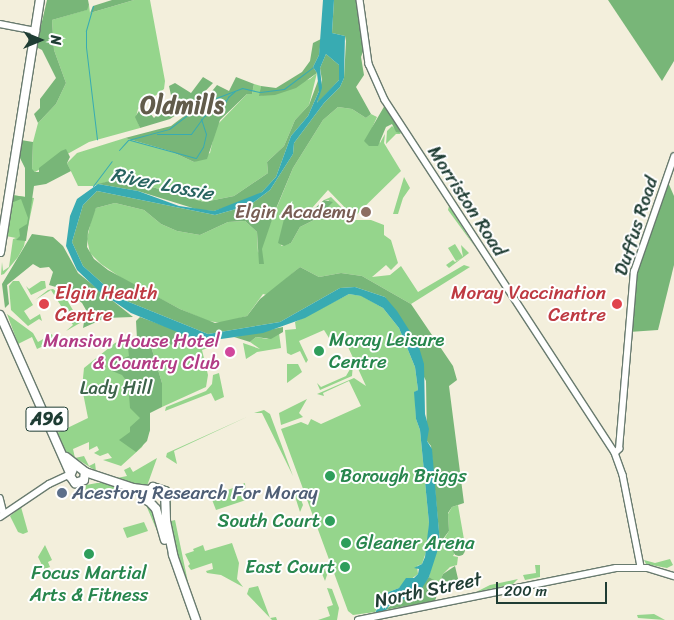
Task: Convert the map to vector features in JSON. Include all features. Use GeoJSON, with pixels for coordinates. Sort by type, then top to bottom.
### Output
{"type":"FeatureCollection","features":[{"type":"Feature","properties":{"kind":"highway"},"geometry":{"type":"LineString","coordinates":[[0,252],[40,0]]}},
{"type":"Feature","properties":{"kind":"highway","name":"A96"},"geometry":{"type":"LineString","coordinates":[[0,306],[74,482],[106,479]]}},
{"type":"Feature","properties":{"kind":"highway","name":"A96"},"geometry":{"type":"LineString","coordinates":[[0,314],[6,324]]}},
{"type":"Feature","properties":{"kind":"highway","name":"A96"},"geometry":{"type":"LineString","coordinates":[[64,456],[83,470],[106,479],[133,488],[149,490],[156,486],[163,489],[173,555]]}},
{"type":"Feature","properties":{"kind":"highway"},"geometry":{"type":"LineString","coordinates":[[70,473],[83,470],[83,481]]}},
{"type":"Feature","properties":{"kind":"highway","name":"A96"},"geometry":{"type":"LineString","coordinates":[[133,488],[151,502]]}},
{"type":"Feature","properties":{"kind":"highway","name":"A96"},"geometry":{"type":"LineString","coordinates":[[149,490],[151,502],[173,555],[196,620]]}},
{"type":"Feature","properties":{"kind":"highway"},"geometry":{"type":"LineString","coordinates":[[151,502],[165,501]]}},
{"type":"Feature","properties":{"kind":"main road"},"geometry":{"type":"LineString","coordinates":[[2,515],[70,473]]}},
{"type":"Feature","properties":{"kind":"main road"},"geometry":{"type":"LineString","coordinates":[[57,481],[74,482]]}},
{"type":"Feature","properties":{"kind":"main road","name":"North Street"},"geometry":{"type":"LineString","coordinates":[[358,620],[616,568],[641,567],[674,576]]}},
{"type":"Feature","properties":{"kind":"street","name":"Morriston Road"},"geometry":{"type":"LineString","coordinates":[[359,3],[369,64],[385,100],[615,453],[623,476],[641,567]]}},
{"type":"Feature","properties":{"kind":"street"},"geometry":{"type":"LineString","coordinates":[[0,24],[36,31]]}},
{"type":"Feature","properties":{"kind":"street","name":"Duffus Road"},"geometry":{"type":"LineString","coordinates":[[615,453],[619,449],[634,272],[674,157]]}},
{"type":"Feature","properties":{"kind":"street"},"geometry":{"type":"LineString","coordinates":[[0,498],[2,515]]}},
{"type":"Feature","properties":{"kind":"green space"},"geometry":{"type":"Polygon","coordinates":[[[47,0],[88,0],[89,5],[87,10],[52,20],[54,50],[66,83],[56,104],[38,123],[34,114],[40,108],[40,99],[56,78],[42,50],[36,47],[47,0]]]}},
{"type":"Feature","properties":{"kind":"green space"},"geometry":{"type":"Polygon","coordinates":[[[112,0],[134,0],[90,13],[93,6],[112,0]]]}},
{"type":"Feature","properties":{"kind":"green space"},"geometry":{"type":"Polygon","coordinates":[[[134,0],[150,0],[165,81],[164,89],[138,109],[136,117],[140,128],[89,142],[35,172],[32,170],[33,142],[38,123],[56,104],[66,83],[54,50],[52,20],[86,10],[89,5],[90,13],[134,0]]]}},
{"type":"Feature","properties":{"kind":"green space"},"geometry":{"type":"Polygon","coordinates":[[[334,0],[360,0],[365,46],[361,57],[364,75],[356,87],[371,114],[366,118],[352,109],[338,107],[323,120],[293,168],[275,211],[262,249],[264,264],[259,264],[257,232],[245,221],[228,222],[200,235],[177,231],[161,224],[144,210],[115,203],[96,208],[88,232],[87,247],[94,259],[108,270],[180,309],[215,323],[247,316],[260,299],[300,267],[319,277],[341,273],[362,276],[411,304],[453,366],[457,380],[449,386],[464,503],[452,507],[448,513],[449,531],[440,543],[431,446],[427,441],[426,381],[385,297],[355,287],[340,288],[280,322],[208,334],[119,298],[83,266],[72,242],[83,205],[97,191],[215,215],[250,205],[270,190],[293,154],[294,143],[324,103],[340,87],[344,78],[346,41],[345,36],[332,33],[334,0]]]}},
{"type":"Feature","properties":{"kind":"green space"},"geometry":{"type":"Polygon","coordinates":[[[608,0],[674,0],[674,61],[662,81],[608,0]]]}},
{"type":"Feature","properties":{"kind":"green space"},"geometry":{"type":"Polygon","coordinates":[[[321,39],[319,55],[313,67],[317,73],[296,88],[275,95],[259,96],[261,86],[276,88],[302,72],[310,61],[313,43],[321,39]]]}},
{"type":"Feature","properties":{"kind":"green space"},"geometry":{"type":"Polygon","coordinates":[[[326,54],[339,65],[339,80],[317,104],[322,80],[320,68],[326,54]]]}},
{"type":"Feature","properties":{"kind":"green space"},"geometry":{"type":"Polygon","coordinates":[[[317,73],[309,105],[295,120],[284,146],[267,162],[268,173],[234,196],[204,202],[121,178],[93,186],[78,186],[67,163],[77,153],[125,138],[170,151],[194,162],[210,153],[216,126],[247,94],[252,94],[254,84],[261,86],[260,96],[310,79],[317,73]]]}},
{"type":"Feature","properties":{"kind":"green space"},"geometry":{"type":"Polygon","coordinates":[[[203,77],[213,83],[194,103],[170,119],[140,128],[135,117],[143,105],[154,118],[172,100],[169,86],[175,83],[191,93],[203,77]]]}},
{"type":"Feature","properties":{"kind":"green space"},"geometry":{"type":"Polygon","coordinates":[[[236,77],[254,84],[252,94],[247,94],[220,120],[207,159],[194,162],[170,151],[125,138],[171,126],[204,101],[217,85],[229,91],[236,77]]]}},
{"type":"Feature","properties":{"kind":"green space"},"geometry":{"type":"Polygon","coordinates":[[[319,78],[319,91],[308,116],[291,136],[276,177],[262,192],[246,201],[214,211],[199,210],[138,191],[98,184],[121,178],[204,202],[234,196],[268,173],[267,162],[284,146],[295,120],[309,105],[319,78]]]}},
{"type":"Feature","properties":{"kind":"green space"},"geometry":{"type":"Polygon","coordinates":[[[385,105],[401,133],[396,132],[392,124],[386,127],[378,146],[369,146],[364,141],[385,105]]]}},
{"type":"Feature","properties":{"kind":"green space"},"geometry":{"type":"Polygon","coordinates":[[[338,107],[352,109],[366,118],[371,114],[377,117],[372,128],[380,143],[385,134],[384,143],[401,171],[354,217],[328,190],[312,208],[300,208],[281,246],[291,243],[300,227],[316,219],[329,200],[324,200],[331,197],[354,220],[371,220],[384,225],[384,235],[391,240],[398,263],[391,270],[386,265],[372,277],[390,275],[401,266],[418,292],[464,265],[470,267],[411,304],[362,276],[341,273],[319,277],[300,267],[267,295],[263,294],[247,316],[222,323],[208,321],[180,309],[123,279],[101,264],[90,253],[87,239],[92,216],[96,208],[115,203],[144,210],[161,224],[177,231],[200,235],[228,222],[245,221],[257,232],[258,253],[293,168],[323,120],[338,107]]]}},
{"type":"Feature","properties":{"kind":"green space"},"geometry":{"type":"Polygon","coordinates":[[[392,126],[401,134],[396,134],[386,144],[387,131],[392,126]]]}},
{"type":"Feature","properties":{"kind":"green space"},"geometry":{"type":"Polygon","coordinates":[[[21,140],[33,142],[32,169],[35,172],[39,172],[39,168],[66,149],[70,157],[67,163],[71,171],[46,184],[34,186],[26,241],[16,240],[20,236],[19,229],[27,224],[28,218],[21,199],[11,203],[12,195],[25,197],[25,168],[19,156],[21,140]]]}},
{"type":"Feature","properties":{"kind":"green space"},"geometry":{"type":"Polygon","coordinates":[[[404,177],[410,188],[403,198],[398,214],[393,214],[404,177]]]}},
{"type":"Feature","properties":{"kind":"green space"},"geometry":{"type":"Polygon","coordinates":[[[667,180],[674,196],[674,265],[658,330],[629,332],[632,278],[667,180]]]}},
{"type":"Feature","properties":{"kind":"green space"},"geometry":{"type":"Polygon","coordinates":[[[12,195],[34,198],[24,246],[18,257],[4,274],[1,275],[2,262],[3,271],[9,267],[13,239],[16,238],[6,236],[12,195]]]}},
{"type":"Feature","properties":{"kind":"green space"},"geometry":{"type":"Polygon","coordinates":[[[324,200],[333,202],[316,219],[300,227],[291,243],[284,246],[278,243],[284,219],[300,208],[314,209],[324,200]]]}},
{"type":"Feature","properties":{"kind":"green space"},"geometry":{"type":"Polygon","coordinates":[[[449,206],[475,247],[448,210],[449,206]]]}},
{"type":"Feature","properties":{"kind":"green space"},"geometry":{"type":"Polygon","coordinates":[[[32,234],[53,237],[63,246],[78,273],[133,317],[105,318],[83,328],[86,310],[82,303],[66,290],[49,285],[53,272],[49,267],[40,268],[33,264],[7,285],[9,304],[5,308],[2,284],[32,234]]]}},
{"type":"Feature","properties":{"kind":"green space"},"geometry":{"type":"Polygon","coordinates":[[[455,244],[463,257],[461,245],[469,253],[449,268],[446,265],[453,260],[455,262],[462,258],[456,261],[448,248],[455,244]]]}},
{"type":"Feature","properties":{"kind":"green space"},"geometry":{"type":"Polygon","coordinates":[[[13,281],[19,281],[33,305],[24,311],[30,320],[40,314],[42,321],[39,319],[28,326],[11,310],[9,286],[13,281]]]}},
{"type":"Feature","properties":{"kind":"green space"},"geometry":{"type":"Polygon","coordinates":[[[41,281],[45,281],[46,288],[31,295],[26,286],[29,289],[41,281]]]}},
{"type":"Feature","properties":{"kind":"green space"},"geometry":{"type":"Polygon","coordinates":[[[53,289],[67,300],[77,317],[82,317],[80,323],[66,331],[73,325],[51,290],[35,300],[48,290],[53,289]]]}},
{"type":"Feature","properties":{"kind":"green space"},"geometry":{"type":"Polygon","coordinates":[[[349,294],[362,296],[383,308],[399,328],[415,367],[418,390],[415,392],[416,419],[420,430],[429,523],[428,546],[422,564],[417,566],[418,574],[399,588],[386,593],[375,612],[353,615],[348,611],[281,429],[301,422],[308,425],[311,419],[321,424],[361,406],[349,381],[323,393],[324,396],[317,394],[354,378],[366,386],[343,336],[329,338],[324,330],[299,341],[308,360],[306,363],[300,351],[291,355],[287,353],[285,330],[296,329],[295,322],[349,294]]]}},
{"type":"Feature","properties":{"kind":"green space"},"geometry":{"type":"Polygon","coordinates":[[[7,314],[33,333],[38,342],[52,334],[54,341],[37,349],[32,337],[18,344],[7,314]]]}},
{"type":"Feature","properties":{"kind":"green space"},"geometry":{"type":"Polygon","coordinates":[[[140,317],[203,340],[178,345],[150,343],[162,383],[162,407],[150,413],[150,430],[147,441],[136,452],[119,440],[130,432],[130,427],[140,418],[130,408],[128,383],[122,375],[112,371],[112,363],[129,356],[128,348],[137,339],[136,321],[140,317]]]}},
{"type":"Feature","properties":{"kind":"green space"},"geometry":{"type":"Polygon","coordinates":[[[283,327],[283,332],[271,339],[256,337],[250,342],[234,337],[283,327]]]}},
{"type":"Feature","properties":{"kind":"green space"},"geometry":{"type":"Polygon","coordinates":[[[279,333],[281,348],[257,352],[246,359],[243,343],[260,349],[250,342],[256,337],[267,339],[279,333]]]}},
{"type":"Feature","properties":{"kind":"green space","name":"Lady Hill"},"geometry":{"type":"Polygon","coordinates":[[[129,337],[137,343],[150,430],[142,447],[121,466],[103,460],[112,458],[108,453],[100,456],[94,453],[99,450],[97,446],[89,450],[89,442],[73,449],[75,458],[66,452],[57,433],[88,418],[82,388],[84,368],[115,343],[129,337]]]}},
{"type":"Feature","properties":{"kind":"green space"},"geometry":{"type":"Polygon","coordinates":[[[158,341],[177,345],[200,341],[220,344],[202,350],[208,375],[206,387],[162,407],[162,383],[150,343],[158,341]]]}},
{"type":"Feature","properties":{"kind":"green space"},"geometry":{"type":"Polygon","coordinates":[[[287,364],[298,364],[302,372],[287,383],[287,364]]]}},
{"type":"Feature","properties":{"kind":"green space"},"geometry":{"type":"Polygon","coordinates":[[[353,364],[352,376],[320,390],[317,383],[321,387],[346,376],[353,364]]]}},
{"type":"Feature","properties":{"kind":"green space"},"geometry":{"type":"Polygon","coordinates":[[[219,373],[224,397],[215,401],[211,393],[165,411],[166,407],[206,391],[212,384],[213,375],[219,373]]]}},
{"type":"Feature","properties":{"kind":"green space"},"geometry":{"type":"Polygon","coordinates":[[[307,399],[299,413],[303,417],[281,425],[279,413],[307,399]]]}},
{"type":"Feature","properties":{"kind":"green space"},"geometry":{"type":"Polygon","coordinates":[[[264,410],[270,414],[293,476],[262,413],[254,413],[264,410]]]}},
{"type":"Feature","properties":{"kind":"green space"},"geometry":{"type":"Polygon","coordinates":[[[249,416],[174,451],[177,464],[166,457],[167,453],[249,416]]]}},
{"type":"Feature","properties":{"kind":"green space"},"geometry":{"type":"Polygon","coordinates":[[[84,456],[89,466],[95,463],[96,471],[75,458],[84,456]]]}},
{"type":"Feature","properties":{"kind":"green space"},"geometry":{"type":"Polygon","coordinates":[[[157,458],[147,486],[139,487],[117,478],[127,476],[124,470],[130,467],[133,472],[157,458]]]}},
{"type":"Feature","properties":{"kind":"green space"},"geometry":{"type":"Polygon","coordinates":[[[97,483],[121,487],[94,496],[92,491],[85,494],[86,485],[97,483]]]}},
{"type":"Feature","properties":{"kind":"green space"},"geometry":{"type":"Polygon","coordinates":[[[245,483],[246,500],[216,510],[211,497],[245,483]]]}},
{"type":"Feature","properties":{"kind":"green space"},"geometry":{"type":"Polygon","coordinates":[[[129,489],[154,511],[160,538],[146,505],[129,489]]]}},
{"type":"Feature","properties":{"kind":"green space"},"geometry":{"type":"Polygon","coordinates":[[[297,489],[303,505],[300,512],[293,490],[297,489]]]}},
{"type":"Feature","properties":{"kind":"green space"},"geometry":{"type":"Polygon","coordinates":[[[171,501],[171,521],[175,520],[190,592],[174,551],[167,504],[171,501]]]}},
{"type":"Feature","properties":{"kind":"green space"},"geometry":{"type":"Polygon","coordinates":[[[458,505],[465,545],[461,543],[453,556],[458,557],[457,565],[450,567],[443,574],[439,584],[429,577],[434,555],[449,531],[448,514],[452,507],[458,505]]]}},
{"type":"Feature","properties":{"kind":"green space"},"geometry":{"type":"Polygon","coordinates":[[[21,507],[28,532],[23,534],[18,532],[10,516],[21,507]]]}},
{"type":"Feature","properties":{"kind":"green space"},"geometry":{"type":"Polygon","coordinates":[[[144,522],[148,531],[127,538],[123,528],[144,522]]]}},
{"type":"Feature","properties":{"kind":"green space"},"geometry":{"type":"Polygon","coordinates":[[[232,543],[239,563],[237,579],[243,587],[221,575],[207,573],[206,571],[213,569],[212,563],[191,570],[188,566],[190,564],[185,554],[194,551],[193,549],[203,545],[205,551],[232,543]]]}},
{"type":"Feature","properties":{"kind":"green space"},"geometry":{"type":"Polygon","coordinates":[[[461,544],[464,545],[464,555],[457,556],[454,555],[453,548],[454,545],[461,544]]]}},
{"type":"Feature","properties":{"kind":"green space"},"geometry":{"type":"Polygon","coordinates":[[[45,545],[52,560],[48,562],[50,567],[44,569],[38,557],[45,545]]]}},
{"type":"Feature","properties":{"kind":"green space"},"geometry":{"type":"Polygon","coordinates":[[[670,559],[673,565],[667,568],[646,564],[644,560],[655,563],[670,559]]]}},
{"type":"Feature","properties":{"kind":"green space"},"geometry":{"type":"Polygon","coordinates":[[[318,564],[324,566],[327,575],[325,581],[318,564]]]}},
{"type":"Feature","properties":{"kind":"green space"},"geometry":{"type":"Polygon","coordinates":[[[535,565],[540,565],[540,577],[525,580],[523,575],[536,573],[535,565]]]}},
{"type":"Feature","properties":{"kind":"green space"},"geometry":{"type":"Polygon","coordinates":[[[455,566],[459,583],[451,582],[440,586],[435,601],[384,610],[403,599],[409,601],[429,577],[439,583],[443,574],[455,566]]]}},
{"type":"Feature","properties":{"kind":"green space"},"geometry":{"type":"Polygon","coordinates":[[[518,579],[513,584],[476,592],[490,585],[518,579]]]}},
{"type":"Feature","properties":{"kind":"green space"},"geometry":{"type":"Polygon","coordinates":[[[258,586],[270,618],[247,594],[249,588],[258,586]]]}},
{"type":"Feature","properties":{"kind":"green space"},"geometry":{"type":"Polygon","coordinates":[[[327,588],[332,589],[339,608],[337,620],[318,620],[330,616],[327,607],[333,605],[327,588]]]}},
{"type":"Feature","properties":{"kind":"green space"},"geometry":{"type":"Polygon","coordinates":[[[654,614],[665,620],[638,618],[637,615],[654,614]]]}},
{"type":"Feature","properties":{"kind":"water"},"geometry":{"type":"Polygon","coordinates":[[[323,0],[334,0],[332,33],[345,36],[344,78],[340,87],[324,103],[294,143],[293,154],[270,190],[250,205],[215,215],[97,191],[83,205],[72,242],[83,266],[119,298],[208,334],[280,322],[340,288],[355,287],[385,297],[397,311],[418,344],[424,364],[425,414],[429,429],[427,441],[432,449],[440,543],[429,577],[417,596],[410,602],[403,599],[389,606],[379,620],[371,620],[386,593],[399,588],[406,578],[414,578],[418,574],[419,569],[414,568],[422,564],[425,557],[429,523],[420,430],[416,419],[414,392],[418,390],[415,367],[399,328],[383,308],[361,296],[349,294],[305,318],[263,333],[214,340],[192,338],[131,313],[100,292],[77,270],[66,246],[70,216],[77,199],[98,184],[138,191],[179,206],[214,211],[262,192],[276,177],[291,136],[308,116],[319,91],[317,73],[313,67],[319,55],[323,0]],[[326,54],[320,68],[322,88],[317,103],[339,80],[339,65],[326,54]]]}},
{"type":"Feature","properties":{"kind":"waterway"},"geometry":{"type":"LineString","coordinates":[[93,6],[86,31],[86,47],[97,139]]}},
{"type":"Feature","properties":{"kind":"waterway"},"geometry":{"type":"LineString","coordinates":[[119,150],[128,140],[169,129],[203,103],[242,88],[260,92],[284,89],[313,67]]}},
{"type":"Feature","properties":{"kind":"waterway"},"geometry":{"type":"LineString","coordinates":[[228,97],[235,91]]}},
{"type":"Feature","properties":{"kind":"waterway"},"geometry":{"type":"LineString","coordinates":[[157,134],[191,134],[204,116],[222,108],[228,97]]}},
{"type":"Feature","properties":{"kind":"waterway"},"geometry":{"type":"LineString","coordinates":[[190,115],[225,100]]}},
{"type":"Feature","properties":{"kind":"waterway"},"geometry":{"type":"LineString","coordinates":[[130,140],[196,158],[203,147],[206,134],[201,119]]}},
{"type":"Feature","properties":{"kind":"waterway","name":"River Lossie"},"geometry":{"type":"LineString","coordinates":[[93,186],[112,161]]}},
{"type":"Feature","properties":{"kind":"place","name":"Elgin Academy"},"geometry":{"type":"Point","coordinates":[366,212]}},
{"type":"Feature","properties":{"kind":"place","name":"Elgin Health Centre"},"geometry":{"type":"Point","coordinates":[44,304]}},
{"type":"Feature","properties":{"kind":"place","name":"Moray Vaccination Centre"},"geometry":{"type":"Point","coordinates":[617,304]}},
{"type":"Feature","properties":{"kind":"place","name":"Moray Leisure Centre"},"geometry":{"type":"Point","coordinates":[319,351]}},
{"type":"Feature","properties":{"kind":"place","name":"Mansion House Hotel & Country Club"},"geometry":{"type":"Point","coordinates":[230,352]}},
{"type":"Feature","properties":{"kind":"place","name":"Borough Briggs"},"geometry":{"type":"Point","coordinates":[330,476]}},
{"type":"Feature","properties":{"kind":"place","name":"Acestory Research For Moray"},"geometry":{"type":"Point","coordinates":[62,493]}},
{"type":"Feature","properties":{"kind":"place","name":"South Court"},"geometry":{"type":"Point","coordinates":[330,521]}},
{"type":"Feature","properties":{"kind":"place","name":"Gleaner Arena"},"geometry":{"type":"Point","coordinates":[346,543]}},
{"type":"Feature","properties":{"kind":"place","name":"Focus Martial Arts & Fitness"},"geometry":{"type":"Point","coordinates":[89,554]}},
{"type":"Feature","properties":{"kind":"place","name":"East Court"},"geometry":{"type":"Point","coordinates":[345,567]}},
{"type":"Feature","properties":{"kind":"district","name":"Oldmills"},"geometry":{"type":"Point","coordinates":[182,106]}}]}
